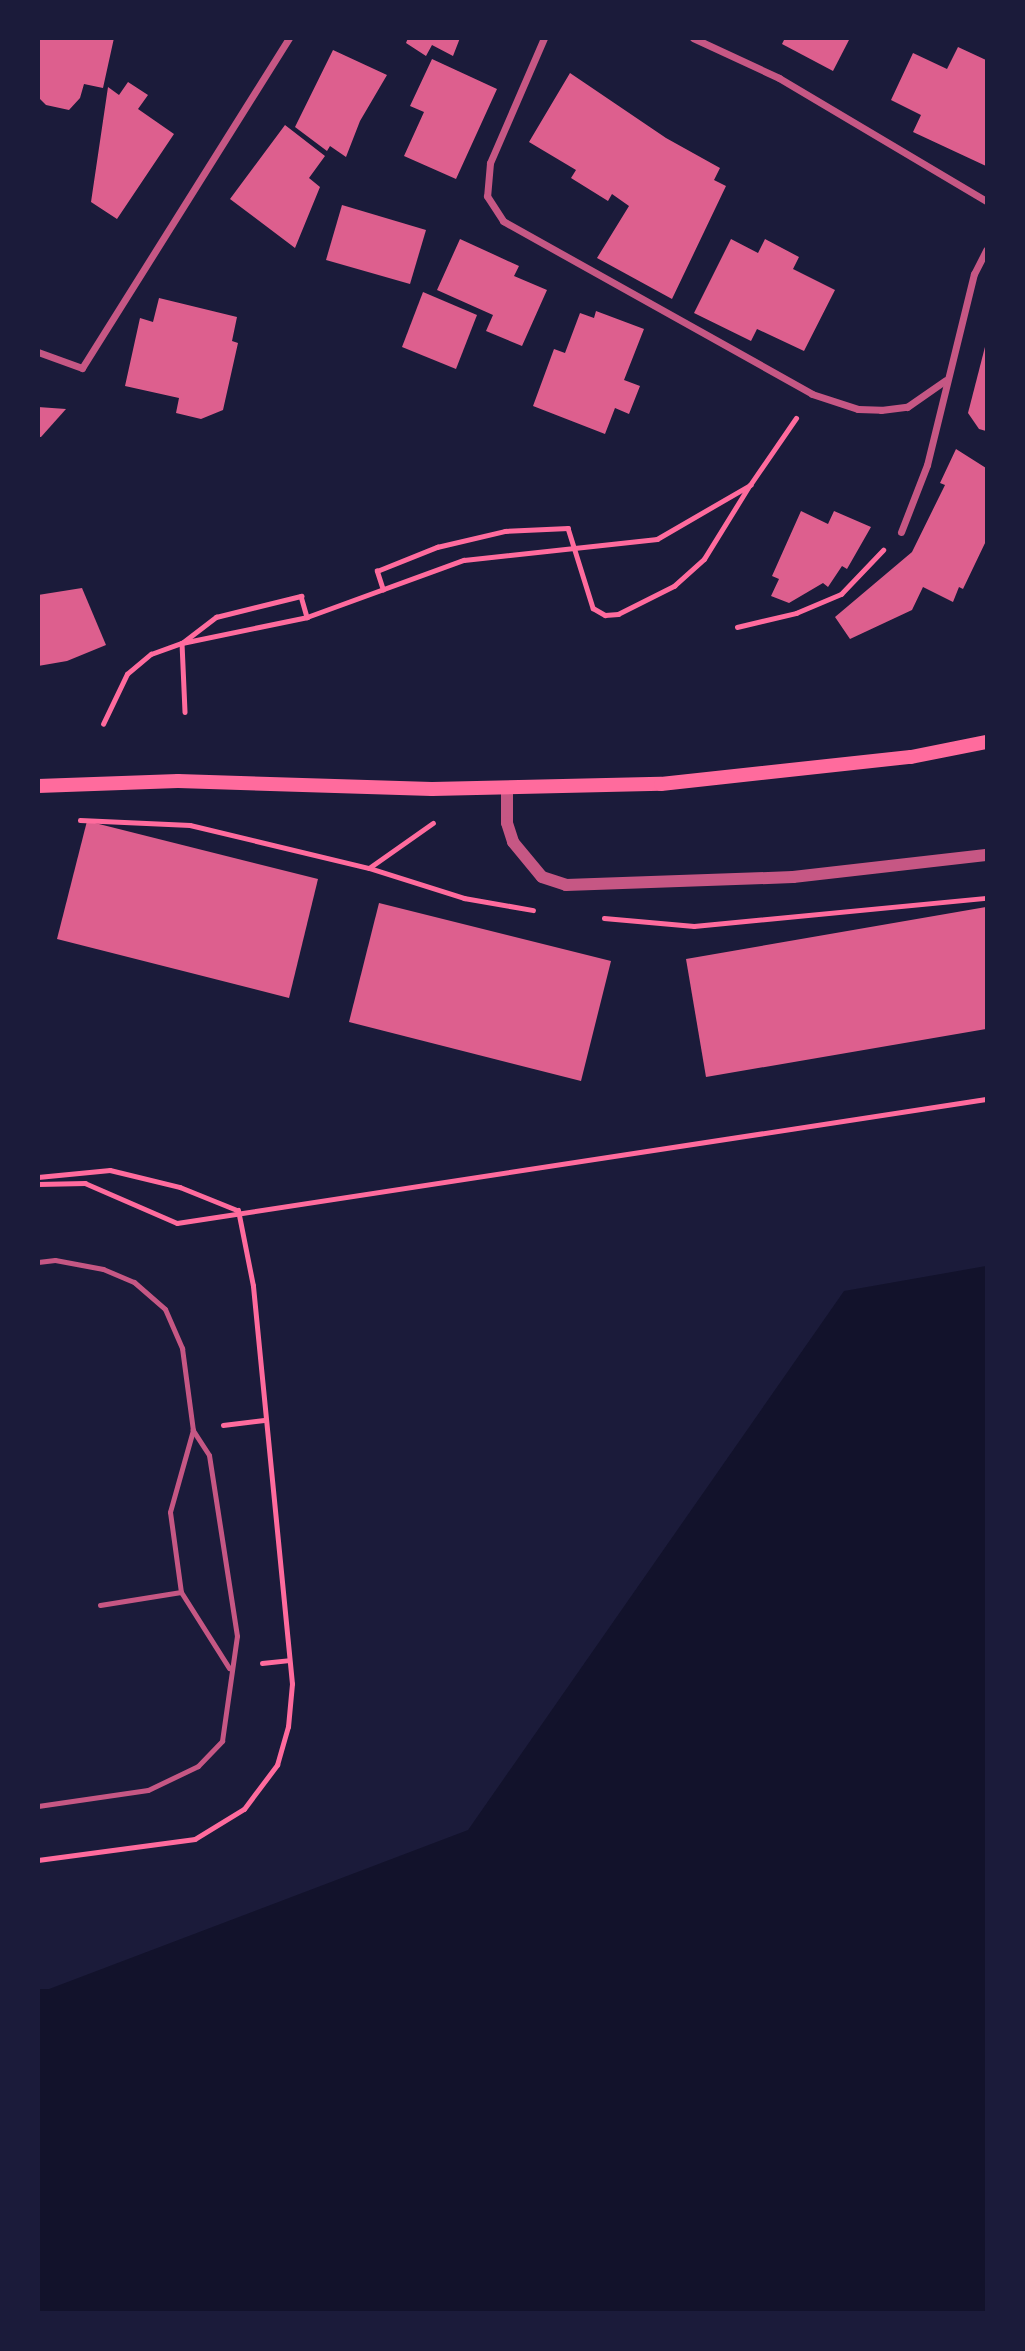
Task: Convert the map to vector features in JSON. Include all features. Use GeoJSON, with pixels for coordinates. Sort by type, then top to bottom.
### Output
{"type":"FeatureCollection","features":[{"type":"Feature","properties":{"kind":"main road"},"geometry":{"type":"LineString","coordinates":[[38,786],[178,781],[508,789],[661,784],[911,757],[986,742]]}},
{"type":"Feature","properties":{"kind":"street"},"geometry":{"type":"LineString","coordinates":[[38,352],[82,368],[289,38]]}},
{"type":"Feature","properties":{"kind":"street"},"geometry":{"type":"LineString","coordinates":[[544,38],[490,163],[487,196],[503,221],[812,394],[858,409],[881,410],[907,407],[946,380]]}},
{"type":"Feature","properties":{"kind":"street"},"geometry":{"type":"LineString","coordinates":[[693,38],[779,78],[986,201]]}},
{"type":"Feature","properties":{"kind":"street"},"geometry":{"type":"LineString","coordinates":[[901,532],[927,465],[974,274],[986,250]]}},
{"type":"Feature","properties":{"kind":"street"},"geometry":{"type":"LineString","coordinates":[[508,789],[507,823],[519,852],[542,877],[566,885],[793,877],[986,855]]}},
{"type":"Feature","properties":{"kind":"lane"},"geometry":{"type":"LineString","coordinates":[[38,1262],[55,1259],[103,1269],[134,1282],[165,1310],[183,1348],[193,1430],[170,1512],[181,1592],[229,1668]]}},
{"type":"Feature","properties":{"kind":"lane"},"geometry":{"type":"LineString","coordinates":[[38,1806],[148,1790],[198,1766],[222,1741],[229,1668],[237,1636],[209,1455],[193,1430]]}},
{"type":"Feature","properties":{"kind":"lane"},"geometry":{"type":"LineString","coordinates":[[100,1605],[181,1592]]}},
{"type":"Feature","properties":{"kind":"path"},"geometry":{"type":"LineString","coordinates":[[383,590],[377,571],[473,536],[568,528],[593,608],[605,615],[618,614],[674,586],[704,559],[750,485],[788,431]]}},
{"type":"Feature","properties":{"kind":"path"},"geometry":{"type":"LineString","coordinates":[[103,724],[127,674],[151,654],[182,643],[307,617],[464,561],[657,539],[750,485]]}},
{"type":"Feature","properties":{"kind":"path"},"geometry":{"type":"LineString","coordinates":[[737,627],[796,613],[841,594],[901,532]]}},
{"type":"Feature","properties":{"kind":"path"},"geometry":{"type":"LineString","coordinates":[[182,643],[216,617],[301,596],[307,617]]}},
{"type":"Feature","properties":{"kind":"path"},"geometry":{"type":"LineString","coordinates":[[182,643],[185,712]]}},
{"type":"Feature","properties":{"kind":"path"},"geometry":{"type":"LineString","coordinates":[[369,868],[433,823]]}},
{"type":"Feature","properties":{"kind":"path"},"geometry":{"type":"LineString","coordinates":[[38,1184],[85,1182],[177,1223],[238,1210],[986,1099]]}},
{"type":"Feature","properties":{"kind":"path"},"geometry":{"type":"LineString","coordinates":[[38,1177],[110,1170],[180,1187],[238,1210]]}},
{"type":"Feature","properties":{"kind":"path"},"geometry":{"type":"LineString","coordinates":[[193,1430],[264,1420]]}},
{"type":"Feature","properties":{"kind":"shaded area"},"geometry":{"type":"Polygon","coordinates":[[[986,1266],[986,2312],[39,2312],[39,1989],[49,1989],[468,1830],[844,1291],[986,1266]]]}},
{"type":"Feature","properties":{"kind":"building"},"geometry":{"type":"Polygon","coordinates":[[[38,38],[114,38],[103,88],[84,84],[80,98],[69,110],[46,105],[38,97],[38,38]]]}},
{"type":"Feature","properties":{"kind":"building"},"geometry":{"type":"Polygon","coordinates":[[[408,38],[460,38],[453,56],[432,45],[426,56],[406,43],[408,38]]]}},
{"type":"Feature","properties":{"kind":"building"},"geometry":{"type":"Polygon","coordinates":[[[785,38],[850,38],[833,71],[782,44],[785,38]]]}},
{"type":"Feature","properties":{"kind":"building"},"geometry":{"type":"Polygon","coordinates":[[[958,47],[986,60],[986,166],[913,132],[921,115],[891,100],[913,53],[947,69],[958,47]]]}},
{"type":"Feature","properties":{"kind":"building"},"geometry":{"type":"Polygon","coordinates":[[[333,50],[387,75],[360,121],[346,157],[330,146],[327,151],[295,127],[333,50]]]}},
{"type":"Feature","properties":{"kind":"building"},"geometry":{"type":"Polygon","coordinates":[[[432,59],[497,89],[456,179],[404,156],[424,112],[410,106],[432,59]]]}},
{"type":"Feature","properties":{"kind":"building"},"geometry":{"type":"Polygon","coordinates":[[[570,73],[666,138],[720,168],[714,180],[726,186],[672,299],[597,258],[629,206],[612,194],[608,201],[571,178],[576,170],[529,142],[570,73]]]}},
{"type":"Feature","properties":{"kind":"building"},"geometry":{"type":"Polygon","coordinates":[[[128,82],[148,95],[138,109],[174,134],[117,219],[91,202],[108,87],[119,95],[128,82]]]}},
{"type":"Feature","properties":{"kind":"building"},"geometry":{"type":"Polygon","coordinates":[[[285,125],[325,156],[309,178],[320,187],[295,248],[230,199],[285,125]]]}},
{"type":"Feature","properties":{"kind":"building"},"geometry":{"type":"Polygon","coordinates":[[[342,205],[426,230],[410,284],[326,260],[342,205]]]}},
{"type":"Feature","properties":{"kind":"building"},"geometry":{"type":"Polygon","coordinates":[[[460,239],[519,266],[514,276],[547,290],[522,346],[486,331],[493,315],[437,290],[460,239]]]}},
{"type":"Feature","properties":{"kind":"building"},"geometry":{"type":"Polygon","coordinates":[[[731,239],[758,253],[765,239],[799,257],[793,269],[835,290],[804,351],[757,329],[751,341],[694,313],[731,239]]]}},
{"type":"Feature","properties":{"kind":"building"},"geometry":{"type":"Polygon","coordinates":[[[423,292],[477,315],[456,369],[402,347],[423,292]]]}},
{"type":"Feature","properties":{"kind":"building"},"geometry":{"type":"Polygon","coordinates":[[[159,298],[237,317],[232,341],[238,343],[223,410],[201,419],[176,413],[179,398],[125,386],[140,318],[153,322],[159,298]]]}},
{"type":"Feature","properties":{"kind":"building"},"geometry":{"type":"Polygon","coordinates":[[[596,311],[644,329],[624,380],[640,386],[629,414],[615,408],[605,434],[533,406],[554,349],[565,353],[580,313],[594,318],[596,311]]]}},
{"type":"Feature","properties":{"kind":"building"},"geometry":{"type":"Polygon","coordinates":[[[986,343],[986,431],[979,429],[968,413],[986,343]]]}},
{"type":"Feature","properties":{"kind":"building"},"geometry":{"type":"Polygon","coordinates":[[[38,407],[66,409],[41,437],[38,437],[38,407]]]}},
{"type":"Feature","properties":{"kind":"building"},"geometry":{"type":"Polygon","coordinates":[[[956,449],[986,468],[986,541],[963,589],[959,587],[953,602],[923,587],[912,610],[850,639],[835,617],[912,552],[945,485],[940,483],[956,449]]]}},
{"type":"Feature","properties":{"kind":"building"},"geometry":{"type":"Polygon","coordinates":[[[801,511],[828,524],[834,511],[871,527],[847,569],[842,566],[828,587],[823,583],[789,603],[771,596],[779,579],[772,576],[801,511]]]}},
{"type":"Feature","properties":{"kind":"building"},"geometry":{"type":"Polygon","coordinates":[[[82,588],[106,645],[67,661],[38,666],[38,595],[82,588]]]}},
{"type":"Feature","properties":{"kind":"building"},"geometry":{"type":"Polygon","coordinates":[[[87,821],[318,879],[289,998],[57,939],[87,821]]]}},
{"type":"Feature","properties":{"kind":"building"},"geometry":{"type":"Polygon","coordinates":[[[379,903],[611,961],[581,1081],[349,1022],[379,903]]]}},
{"type":"Feature","properties":{"kind":"building"},"geometry":{"type":"Polygon","coordinates":[[[986,907],[986,1029],[706,1077],[686,959],[986,907]]]}}]}
